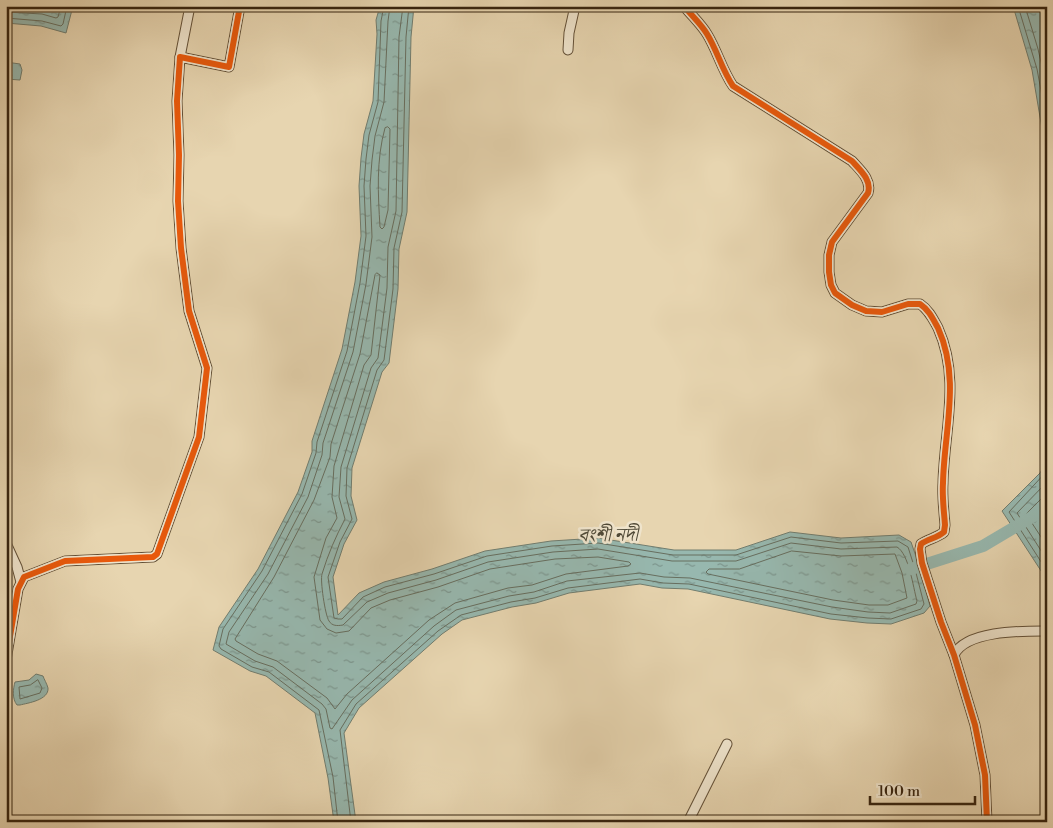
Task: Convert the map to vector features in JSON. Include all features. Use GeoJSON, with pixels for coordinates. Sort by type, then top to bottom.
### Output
{"type":"FeatureCollection","features":[{"type":"Feature","properties":{"kind":"street"},"geometry":{"type":"LineString","coordinates":[[21,582],[24,578],[36,572],[65,561],[153,557],[157,554],[199,437],[208,368],[189,311],[181,248],[178,201],[177,108],[180,57],[190,6]]}},
{"type":"Feature","properties":{"kind":"street"},"geometry":{"type":"LineString","coordinates":[[180,57],[229,67],[240,6]]}},
{"type":"Feature","properties":{"kind":"street"},"geometry":{"type":"LineString","coordinates":[[568,50],[569,33],[575,6]]}},
{"type":"Feature","properties":{"kind":"street"},"geometry":{"type":"LineString","coordinates":[[684,6],[706,33],[733,86],[852,161],[865,176],[869,185],[868,193],[832,242],[829,254],[830,281],[835,293],[852,305],[866,311],[882,312],[908,304],[920,304],[931,315],[941,336],[948,362],[950,394],[949,425],[942,484],[945,525],[944,532],[940,536],[921,544],[924,567],[941,622],[954,655],[979,743],[985,775],[987,822]]}},
{"type":"Feature","properties":{"kind":"street"},"geometry":{"type":"LineString","coordinates":[[6,543],[17,567],[21,582],[6,660]]}},
{"type":"Feature","properties":{"kind":"street"},"geometry":{"type":"LineString","coordinates":[[954,655],[961,645],[974,639],[1020,632],[1047,631]]}},
{"type":"Feature","properties":{"kind":"street"},"geometry":{"type":"LineString","coordinates":[[688,822],[727,744]]}},
{"type":"Feature","properties":{"kind":"water"},"geometry":{"type":"Polygon","coordinates":[[[6,6],[73,6],[66,33],[41,26],[6,23],[6,6]]]}},
{"type":"Feature","properties":{"kind":"water"},"geometry":{"type":"Polygon","coordinates":[[[380,6],[414,6],[411,37],[407,212],[399,249],[398,289],[389,363],[382,372],[352,468],[351,496],[357,520],[344,544],[333,577],[338,615],[359,593],[384,582],[432,569],[485,551],[551,541],[598,538],[674,550],[736,550],[790,532],[841,538],[899,535],[911,542],[930,606],[924,613],[891,624],[867,623],[830,619],[688,589],[662,588],[640,584],[569,593],[536,603],[462,620],[442,634],[359,708],[344,733],[356,822],[334,822],[328,778],[315,713],[266,676],[250,671],[213,650],[219,627],[258,569],[298,492],[312,452],[312,441],[342,349],[355,282],[361,236],[359,186],[361,158],[364,134],[373,101],[377,34],[376,20],[380,6]]]}},
{"type":"Feature","properties":{"kind":"water"},"geometry":{"type":"Polygon","coordinates":[[[1013,6],[1047,6],[1047,158],[1032,70],[1013,6]]]}},
{"type":"Feature","properties":{"kind":"water"},"geometry":{"type":"Polygon","coordinates":[[[6,62],[20,64],[22,70],[20,80],[6,79],[6,62]]]}},
{"type":"Feature","properties":{"kind":"water"},"geometry":{"type":"Polygon","coordinates":[[[1047,461],[1047,580],[1002,511],[1040,473],[1047,461]]]}},
{"type":"Feature","properties":{"kind":"water"},"geometry":{"type":"Polygon","coordinates":[[[36,674],[43,676],[48,688],[47,692],[42,698],[17,705],[13,694],[15,682],[29,680],[36,674]]]}},
{"type":"Feature","properties":{"kind":"waterway","name":"বংশী নদী"},"geometry":{"type":"LineString","coordinates":[[911,569],[983,546],[1047,508]]}},
{"type":"Feature","properties":{"kind":"cycle path"},"geometry":{"type":"LineString","coordinates":[[6,660],[18,589],[24,577],[65,561],[153,557],[157,554],[199,437],[207,368],[189,311],[181,248],[178,201],[177,101],[180,57],[229,67],[240,6]]}},
{"type":"Feature","properties":{"kind":"cycle path"},"geometry":{"type":"LineString","coordinates":[[684,6],[707,34],[733,86],[852,161],[867,180],[868,193],[832,242],[829,255],[829,272],[831,285],[835,293],[852,305],[866,311],[882,312],[908,304],[920,304],[928,312],[938,328],[949,366],[950,386],[943,488],[945,525],[944,532],[921,544],[920,549],[922,563],[954,655],[975,725],[985,775],[987,822]]}}]}
